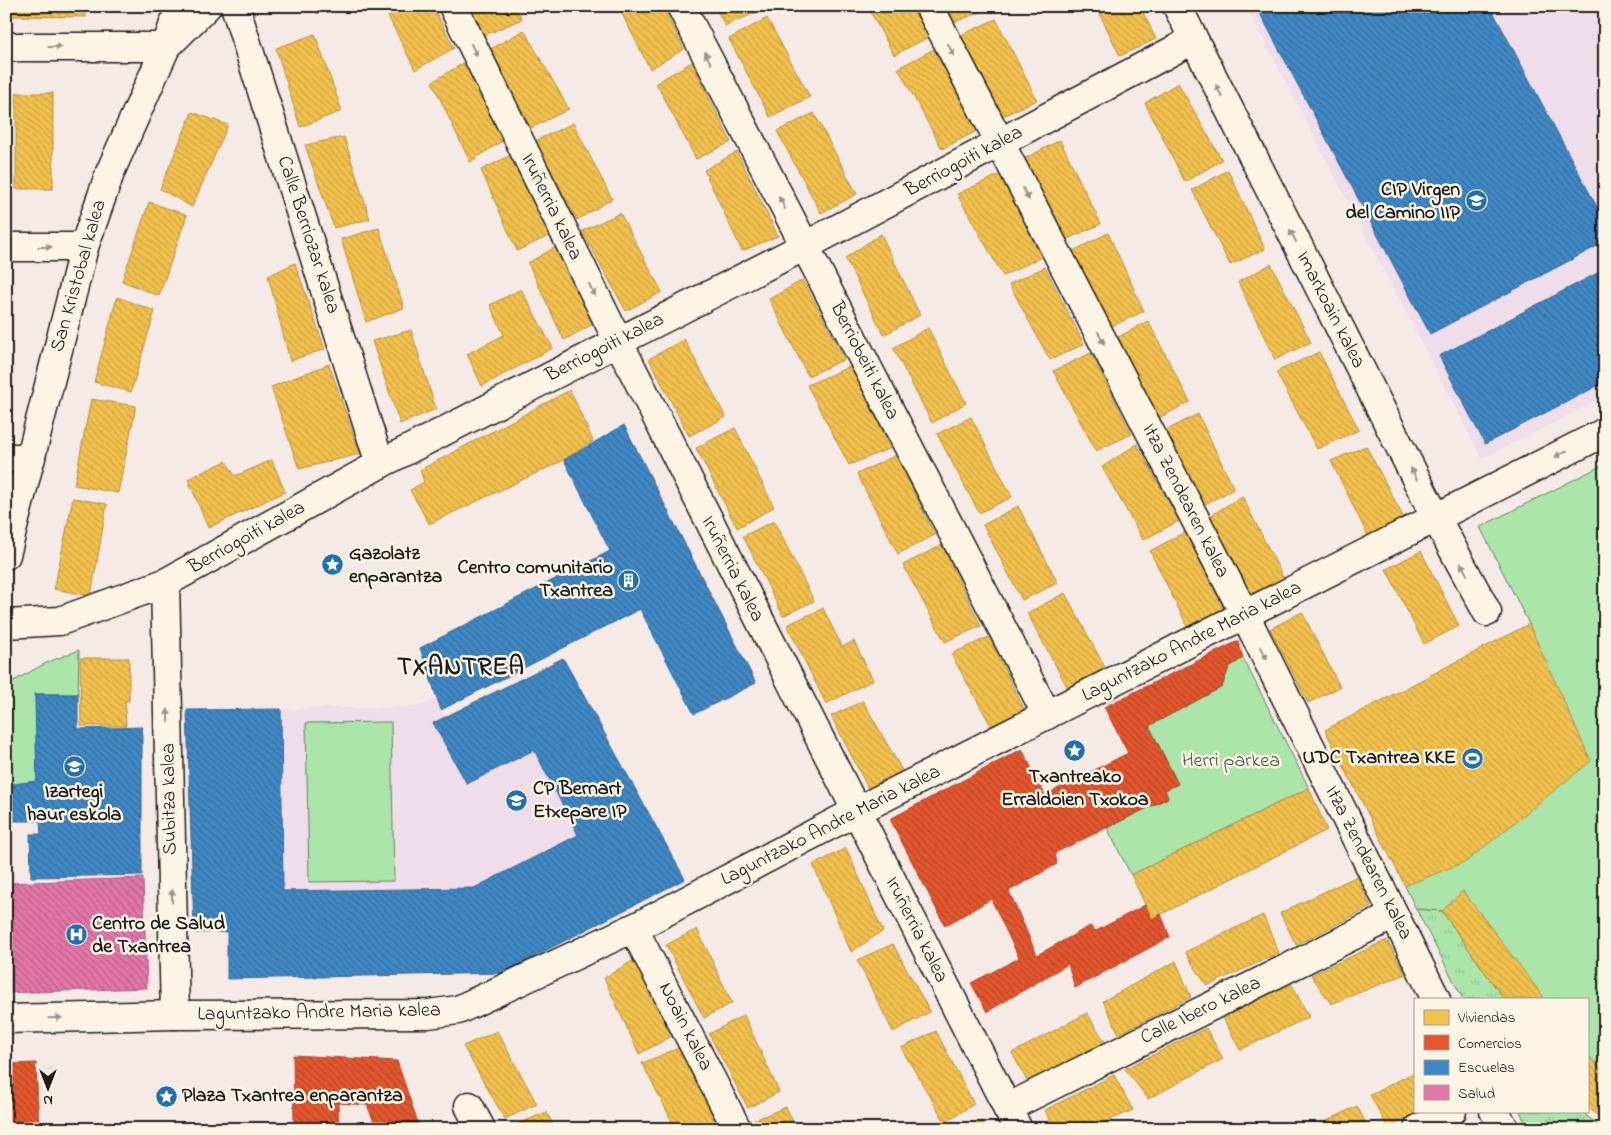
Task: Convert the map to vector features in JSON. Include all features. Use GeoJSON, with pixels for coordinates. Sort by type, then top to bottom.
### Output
{"type":"FeatureCollection","features":[{"type":"Feature","properties":{"kind":"street","name":"San Kristobal kalea"},"geometry":{"type":"LineString","coordinates":[[6,555],[18,458],[84,247],[111,170],[166,47],[180,6]]}},
{"type":"Feature","properties":{"kind":"street"},"geometry":{"type":"LineString","coordinates":[[6,47],[166,47],[207,6]]}},
{"type":"Feature","properties":{"kind":"street","name":"Calle Berriozar kalea"},"geometry":{"type":"LineString","coordinates":[[235,6],[380,464]]}},
{"type":"Feature","properties":{"kind":"street","name":"Iruñerria kalea"},"geometry":{"type":"LineString","coordinates":[[452,6],[618,341],[867,812],[1013,1118]]}},
{"type":"Feature","properties":{"kind":"street","name":"Berriobeiti kalea"},"geometry":{"type":"LineString","coordinates":[[681,6],[1047,715]]}},
{"type":"Feature","properties":{"kind":"street","name":"Itza Zendearen kalea"},"geometry":{"type":"LineString","coordinates":[[929,6],[1246,618],[1436,998]]}},
{"type":"Feature","properties":{"kind":"street","name":"Imarkoain kalea"},"geometry":{"type":"LineString","coordinates":[[1177,6],[1430,524],[1487,612]]}},
{"type":"Feature","properties":{"kind":"street","name":"Berriogoiti kalea"},"geometry":{"type":"LineString","coordinates":[[6,624],[60,621],[166,583],[380,464],[805,246],[1193,40]]}},
{"type":"Feature","properties":{"kind":"street"},"geometry":{"type":"LineString","coordinates":[[6,248],[84,247]]}},
{"type":"Feature","properties":{"kind":"street","name":"Laguntzako Andre Maria kalea"},"geometry":{"type":"LineString","coordinates":[[6,1019],[175,1015],[428,1014],[458,1010],[642,924],[867,812],[1430,524],[1605,432]]}},
{"type":"Feature","properties":{"kind":"street","name":"Subitza kalea"},"geometry":{"type":"LineString","coordinates":[[166,583],[175,1015]]}},
{"type":"Feature","properties":{"kind":"street","name":"Laguntzako Andre Maria kalea"},"geometry":{"type":"LineString","coordinates":[[867,812],[1047,715],[1246,618]]}},
{"type":"Feature","properties":{"kind":"street","name":"Calle Ibero kalea"},"geometry":{"type":"LineString","coordinates":[[1013,1118],[1394,915]]}},
{"type":"Feature","properties":{"kind":"street","name":"Noain kalea"},"geometry":{"type":"LineString","coordinates":[[642,924],[638,937],[737,1129]]}},
{"type":"Feature","properties":{"kind":"street"},"geometry":{"type":"LineString","coordinates":[[1418,1129],[1450,1112]]}},
{"type":"Feature","properties":{"kind":"street"},"geometry":{"type":"LineString","coordinates":[[1495,1112],[1505,1129]]}},
{"type":"Feature","properties":{"kind":"shaded area","name":"CIP Virgen del Camino IIP"},"geometry":{"type":"Polygon","coordinates":[[[1246,6],[1605,6],[1605,397],[1482,459],[1246,6]]]}},
{"type":"Feature","properties":{"kind":"shaded area","name":"CP Bernart Etxepare IP"},"geometry":{"type":"Polygon","coordinates":[[[563,658],[685,879],[502,973],[227,979],[227,932],[194,933],[187,710],[415,707],[438,699],[444,718],[563,658]]]}},
{"type":"Feature","properties":{"kind":"green space","name":"UDC Txantrea KKE"},"geometry":{"type":"Polygon","coordinates":[[[1605,464],[1605,1122],[1588,1107],[1588,998],[1503,998],[1442,911],[1416,909],[1405,886],[1529,624],[1480,527],[1605,464]]]}},
{"type":"Feature","properties":{"kind":"green space"},"geometry":{"type":"Polygon","coordinates":[[[79,650],[78,694],[35,694],[37,781],[6,785],[6,696],[10,683],[46,663],[79,650]]]}},
{"type":"Feature","properties":{"kind":"green space","name":"Herri parkea"},"geometry":{"type":"Polygon","coordinates":[[[1243,658],[1309,788],[1131,875],[1107,828],[1168,798],[1165,790],[1178,784],[1149,726],[1222,687],[1229,667],[1243,658]]]}},
{"type":"Feature","properties":{"kind":"green space"},"geometry":{"type":"Polygon","coordinates":[[[391,722],[394,881],[309,882],[306,723],[391,722]]]}},
{"type":"Feature","properties":{"kind":"green space"},"geometry":{"type":"Polygon","coordinates":[[[1416,909],[1442,911],[1503,998],[1462,998],[1416,909]]]}},
{"type":"Feature","properties":{"kind":"green space"},"geometry":{"type":"Polygon","coordinates":[[[1520,1112],[1582,1112],[1600,1127],[1528,1129],[1520,1112]]]}},
{"type":"Feature","properties":{"kind":"building: Viviendas"},"geometry":{"type":"Polygon","coordinates":[[[6,6],[86,6],[86,17],[6,16],[6,6]]]}},
{"type":"Feature","properties":{"kind":"building: Viviendas"},"geometry":{"type":"Polygon","coordinates":[[[309,6],[325,6],[318,14],[309,6]]]}},
{"type":"Feature","properties":{"kind":"building: Viviendas"},"geometry":{"type":"Polygon","coordinates":[[[383,6],[433,6],[454,48],[415,70],[383,6]]]}},
{"type":"Feature","properties":{"kind":"building: Viviendas"},"geometry":{"type":"Polygon","coordinates":[[[468,6],[515,6],[522,19],[483,36],[468,6]]]}},
{"type":"Feature","properties":{"kind":"building: Viviendas"},"geometry":{"type":"Polygon","coordinates":[[[618,6],[663,6],[684,49],[650,69],[618,6]]]}},
{"type":"Feature","properties":{"kind":"building: Viviendas"},"geometry":{"type":"Polygon","coordinates":[[[715,6],[760,6],[762,10],[725,26],[715,6]]]}},
{"type":"Feature","properties":{"kind":"building: Viviendas"},"geometry":{"type":"Polygon","coordinates":[[[867,6],[912,6],[929,37],[894,55],[867,6]]]}},
{"type":"Feature","properties":{"kind":"building: Viviendas"},"geometry":{"type":"Polygon","coordinates":[[[942,6],[989,6],[990,8],[950,24],[942,6]]]}},
{"type":"Feature","properties":{"kind":"building: Viviendas"},"geometry":{"type":"Polygon","coordinates":[[[1096,6],[1140,6],[1156,39],[1120,56],[1096,6]]]}},
{"type":"Feature","properties":{"kind":"building: Viviendas"},"geometry":{"type":"Polygon","coordinates":[[[767,18],[810,97],[770,117],[729,39],[767,18]]]}},
{"type":"Feature","properties":{"kind":"building: Viviendas"},"geometry":{"type":"Polygon","coordinates":[[[996,19],[1037,100],[999,118],[959,36],[996,19]]]}},
{"type":"Feature","properties":{"kind":"building: Viviendas"},"geometry":{"type":"Polygon","coordinates":[[[524,30],[569,109],[531,128],[489,50],[524,30]]]}},
{"type":"Feature","properties":{"kind":"building: Viviendas"},"geometry":{"type":"Polygon","coordinates":[[[315,34],[342,111],[300,127],[276,48],[315,34]]]}},
{"type":"Feature","properties":{"kind":"building: Viviendas"},"geometry":{"type":"Polygon","coordinates":[[[936,48],[979,130],[942,149],[898,68],[936,48]]]}},
{"type":"Feature","properties":{"kind":"building: Viviendas"},"geometry":{"type":"Polygon","coordinates":[[[465,62],[504,140],[470,162],[432,82],[465,62]]]}},
{"type":"Feature","properties":{"kind":"building: Viviendas"},"geometry":{"type":"Polygon","coordinates":[[[692,62],[731,142],[696,159],[656,83],[692,62]]]}},
{"type":"Feature","properties":{"kind":"building: Viviendas"},"geometry":{"type":"Polygon","coordinates":[[[1178,83],[1222,160],[1185,182],[1145,103],[1178,83]]]}},
{"type":"Feature","properties":{"kind":"building: Viviendas"},"geometry":{"type":"Polygon","coordinates":[[[16,93],[53,93],[53,189],[16,189],[16,93]]]}},
{"type":"Feature","properties":{"kind":"building: Viviendas"},"geometry":{"type":"Polygon","coordinates":[[[192,112],[228,125],[192,207],[160,189],[192,112]]]}},
{"type":"Feature","properties":{"kind":"building: Viviendas"},"geometry":{"type":"Polygon","coordinates":[[[814,113],[857,194],[821,213],[777,131],[814,113]]]}},
{"type":"Feature","properties":{"kind":"building: Viviendas"},"geometry":{"type":"Polygon","coordinates":[[[573,123],[612,199],[577,220],[535,141],[573,123]]]}},
{"type":"Feature","properties":{"kind":"building: Viviendas"},"geometry":{"type":"Polygon","coordinates":[[[344,137],[370,219],[334,228],[305,145],[344,137]]]}},
{"type":"Feature","properties":{"kind":"building: Viviendas"},"geometry":{"type":"Polygon","coordinates":[[[1060,140],[1101,224],[1063,241],[1024,159],[1060,140]]]}},
{"type":"Feature","properties":{"kind":"building: Viviendas"},"geometry":{"type":"Polygon","coordinates":[[[737,152],[778,236],[742,251],[704,170],[737,152]]]}},
{"type":"Feature","properties":{"kind":"building: Viviendas"},"geometry":{"type":"Polygon","coordinates":[[[511,155],[551,235],[517,251],[481,170],[511,155]]]}},
{"type":"Feature","properties":{"kind":"building: Viviendas"},"geometry":{"type":"Polygon","coordinates":[[[1228,170],[1265,249],[1230,265],[1192,190],[1228,170]]]}},
{"type":"Feature","properties":{"kind":"building: Viviendas"},"geometry":{"type":"Polygon","coordinates":[[[1001,174],[1041,257],[1003,276],[957,194],[1001,174]]]}},
{"type":"Feature","properties":{"kind":"building: Viviendas"},"geometry":{"type":"Polygon","coordinates":[[[149,202],[187,215],[159,296],[122,281],[149,202]]]}},
{"type":"Feature","properties":{"kind":"building: Viviendas"},"geometry":{"type":"Polygon","coordinates":[[[620,213],[662,292],[626,311],[582,231],[620,213]]]}},
{"type":"Feature","properties":{"kind":"building: Viviendas"},"geometry":{"type":"Polygon","coordinates":[[[379,228],[404,308],[366,322],[341,239],[379,228]]]}},
{"type":"Feature","properties":{"kind":"building: Viviendas"},"geometry":{"type":"Polygon","coordinates":[[[1108,233],[1144,311],[1108,328],[1069,253],[1108,233]]]}},
{"type":"Feature","properties":{"kind":"building: Viviendas"},"geometry":{"type":"Polygon","coordinates":[[[881,234],[920,315],[884,335],[845,258],[881,234]]]}},
{"type":"Feature","properties":{"kind":"building: Viviendas"},"geometry":{"type":"Polygon","coordinates":[[[559,245],[595,323],[564,340],[528,263],[559,245]]]}},
{"type":"Feature","properties":{"kind":"building: Viviendas"},"geometry":{"type":"Polygon","coordinates":[[[295,263],[325,349],[290,361],[268,276],[295,263]]]}},
{"type":"Feature","properties":{"kind":"building: Viviendas"},"geometry":{"type":"Polygon","coordinates":[[[1271,264],[1311,342],[1275,360],[1238,282],[1271,264]]]}},
{"type":"Feature","properties":{"kind":"building: Viviendas"},"geometry":{"type":"Polygon","coordinates":[[[1045,267],[1084,344],[1050,360],[1009,284],[1045,267]]]}},
{"type":"Feature","properties":{"kind":"building: Viviendas"},"geometry":{"type":"Polygon","coordinates":[[[803,280],[845,359],[808,376],[769,299],[803,280]]]}},
{"type":"Feature","properties":{"kind":"building: Viviendas"},"geometry":{"type":"Polygon","coordinates":[[[521,289],[553,348],[482,386],[467,354],[504,335],[490,305],[521,289]]]}},
{"type":"Feature","properties":{"kind":"building: Viviendas"},"geometry":{"type":"Polygon","coordinates":[[[117,297],[155,311],[131,392],[94,382],[117,297]]]}},
{"type":"Feature","properties":{"kind":"building: Viviendas"},"geometry":{"type":"Polygon","coordinates":[[[1148,321],[1190,402],[1155,420],[1113,340],[1148,321]]]}},
{"type":"Feature","properties":{"kind":"building: Viviendas"},"geometry":{"type":"Polygon","coordinates":[[[928,328],[966,403],[932,423],[893,348],[928,328]]]}},
{"type":"Feature","properties":{"kind":"building: Viviendas"},"geometry":{"type":"Polygon","coordinates":[[[411,330],[436,409],[400,424],[372,341],[411,330]]]}},
{"type":"Feature","properties":{"kind":"building: Viviendas"},"geometry":{"type":"Polygon","coordinates":[[[684,339],[726,417],[689,436],[649,359],[684,339]]]}},
{"type":"Feature","properties":{"kind":"building: Viviendas"},"geometry":{"type":"Polygon","coordinates":[[[1319,352],[1359,430],[1317,449],[1276,372],[1319,352]]]}},
{"type":"Feature","properties":{"kind":"building: Viviendas"},"geometry":{"type":"Polygon","coordinates":[[[1091,353],[1132,434],[1096,451],[1053,371],[1091,353]]]}},
{"type":"Feature","properties":{"kind":"building: Viviendas"},"geometry":{"type":"Polygon","coordinates":[[[329,364],[360,454],[299,469],[271,387],[329,364]]]}},
{"type":"Feature","properties":{"kind":"building: Viviendas"},"geometry":{"type":"Polygon","coordinates":[[[851,366],[891,448],[849,465],[807,385],[851,366]]]}},
{"type":"Feature","properties":{"kind":"building: Viviendas"},"geometry":{"type":"Polygon","coordinates":[[[570,390],[593,441],[564,460],[429,524],[410,490],[424,482],[420,470],[570,390]]]}},
{"type":"Feature","properties":{"kind":"building: Viviendas"},"geometry":{"type":"Polygon","coordinates":[[[91,399],[136,406],[118,493],[74,485],[91,399]]]}},
{"type":"Feature","properties":{"kind":"building: Viviendas"},"geometry":{"type":"Polygon","coordinates":[[[1198,414],[1234,489],[1201,506],[1165,431],[1198,414]]]}},
{"type":"Feature","properties":{"kind":"building: Viviendas"},"geometry":{"type":"Polygon","coordinates":[[[971,417],[1012,497],[979,513],[937,434],[971,417]]]}},
{"type":"Feature","properties":{"kind":"building: Viviendas"},"geometry":{"type":"Polygon","coordinates":[[[735,428],[774,507],[737,528],[696,448],[735,428]]]}},
{"type":"Feature","properties":{"kind":"building: Viviendas"},"geometry":{"type":"Polygon","coordinates":[[[1137,444],[1179,521],[1143,540],[1102,467],[1137,444]]]}},
{"type":"Feature","properties":{"kind":"building: Viviendas"},"geometry":{"type":"Polygon","coordinates":[[[1366,446],[1406,522],[1369,538],[1331,461],[1366,446]]]}},
{"type":"Feature","properties":{"kind":"building: Viviendas"},"geometry":{"type":"Polygon","coordinates":[[[896,455],[935,535],[898,554],[857,474],[896,455]]]}},
{"type":"Feature","properties":{"kind":"building: Viviendas"},"geometry":{"type":"Polygon","coordinates":[[[272,460],[285,492],[208,528],[188,479],[226,461],[235,476],[272,460]]]}},
{"type":"Feature","properties":{"kind":"building: Viviendas"},"geometry":{"type":"Polygon","coordinates":[[[1242,496],[1285,581],[1246,602],[1207,518],[1242,496]]]}},
{"type":"Feature","properties":{"kind":"building: Viviendas"},"geometry":{"type":"Polygon","coordinates":[[[73,498],[107,504],[91,596],[54,589],[73,498]]]}},
{"type":"Feature","properties":{"kind":"building: Viviendas"},"geometry":{"type":"Polygon","coordinates":[[[1018,506],[1058,583],[1022,600],[983,525],[1018,506]]]}},
{"type":"Feature","properties":{"kind":"building: Viviendas"},"geometry":{"type":"Polygon","coordinates":[[[774,521],[814,601],[783,616],[743,536],[774,521]]]}},
{"type":"Feature","properties":{"kind":"building: Viviendas"},"geometry":{"type":"Polygon","coordinates":[[[1185,532],[1226,612],[1189,630],[1150,551],[1185,532]]]}},
{"type":"Feature","properties":{"kind":"building: Viviendas"},"geometry":{"type":"Polygon","coordinates":[[[942,545],[981,626],[945,642],[903,565],[942,545]]]}},
{"type":"Feature","properties":{"kind":"building: Viviendas"},"geometry":{"type":"Polygon","coordinates":[[[1421,551],[1459,626],[1424,644],[1386,569],[1421,551]]]}},
{"type":"Feature","properties":{"kind":"building: Viviendas"},"geometry":{"type":"Polygon","coordinates":[[[1065,593],[1108,673],[1070,692],[1027,613],[1065,593]]]}},
{"type":"Feature","properties":{"kind":"building: Viviendas"},"geometry":{"type":"Polygon","coordinates":[[[823,608],[842,647],[854,641],[873,680],[826,704],[787,625],[823,608]]]}},
{"type":"Feature","properties":{"kind":"building: Viviendas"},"geometry":{"type":"Polygon","coordinates":[[[1302,612],[1340,687],[1308,703],[1270,629],[1302,612]]]}},
{"type":"Feature","properties":{"kind":"building: Viviendas"},"geometry":{"type":"Polygon","coordinates":[[[1529,624],[1591,761],[1467,861],[1405,886],[1325,730],[1529,624]]]}},
{"type":"Feature","properties":{"kind":"building: Viviendas"},"geometry":{"type":"Polygon","coordinates":[[[989,637],[1026,713],[994,731],[951,654],[989,637]]]}},
{"type":"Feature","properties":{"kind":"building: Viviendas"},"geometry":{"type":"Polygon","coordinates":[[[80,658],[129,658],[129,701],[125,701],[126,726],[81,726],[80,658]]]}},
{"type":"Feature","properties":{"kind":"building: Viviendas"},"geometry":{"type":"Polygon","coordinates":[[[863,701],[904,774],[869,790],[831,716],[863,701]]]}},
{"type":"Feature","properties":{"kind":"building: Viviendas"},"geometry":{"type":"Polygon","coordinates":[[[1309,788],[1327,830],[1152,919],[1131,875],[1309,788]]]}},
{"type":"Feature","properties":{"kind":"building: Viviendas"},"geometry":{"type":"Polygon","coordinates":[[[846,848],[883,931],[851,952],[813,865],[846,848]]]}},
{"type":"Feature","properties":{"kind":"building: Viviendas"},"geometry":{"type":"Polygon","coordinates":[[[1357,876],[1371,907],[1296,945],[1280,913],[1357,876]]]}},
{"type":"Feature","properties":{"kind":"building: Viviendas"},"geometry":{"type":"Polygon","coordinates":[[[1463,891],[1544,998],[1503,998],[1442,911],[1463,891]]]}},
{"type":"Feature","properties":{"kind":"building: Viviendas"},"geometry":{"type":"Polygon","coordinates":[[[1263,915],[1279,953],[1207,986],[1185,952],[1263,915]]]}},
{"type":"Feature","properties":{"kind":"building: Viviendas"},"geometry":{"type":"Polygon","coordinates":[[[697,929],[732,1003],[704,1018],[666,945],[697,929]]]}},
{"type":"Feature","properties":{"kind":"building: Viviendas"},"geometry":{"type":"Polygon","coordinates":[[[1387,940],[1406,974],[1331,1004],[1311,975],[1387,940]]]}},
{"type":"Feature","properties":{"kind":"building: Viviendas"},"geometry":{"type":"Polygon","coordinates":[[[893,944],[930,1012],[893,1032],[857,960],[893,944]]]}},
{"type":"Feature","properties":{"kind":"building: Viviendas"},"geometry":{"type":"Polygon","coordinates":[[[634,960],[672,1036],[639,1054],[604,978],[634,960]]]}},
{"type":"Feature","properties":{"kind":"building: Viviendas"},"geometry":{"type":"Polygon","coordinates":[[[1176,961],[1191,997],[1119,1034],[1103,1001],[1176,961]]]}},
{"type":"Feature","properties":{"kind":"building: Viviendas"},"geometry":{"type":"Polygon","coordinates":[[[1291,983],[1309,1017],[1240,1050],[1223,1018],[1291,983]]]}},
{"type":"Feature","properties":{"kind":"building: Viviendas"},"geometry":{"type":"Polygon","coordinates":[[[1087,1013],[1105,1042],[1028,1083],[1012,1053],[1087,1013]]]}},
{"type":"Feature","properties":{"kind":"building: Viviendas"},"geometry":{"type":"Polygon","coordinates":[[[744,1015],[779,1092],[748,1108],[709,1034],[744,1015]]]}},
{"type":"Feature","properties":{"kind":"building: Viviendas"},"geometry":{"type":"Polygon","coordinates":[[[1206,1028],[1223,1059],[1148,1099],[1125,1069],[1206,1028]]]}},
{"type":"Feature","properties":{"kind":"building: Viviendas"},"geometry":{"type":"Polygon","coordinates":[[[497,1031],[537,1104],[505,1119],[463,1046],[497,1031]]]}},
{"type":"Feature","properties":{"kind":"building: Viviendas"},"geometry":{"type":"Polygon","coordinates":[[[936,1031],[974,1104],[945,1122],[901,1048],[936,1031]]]}},
{"type":"Feature","properties":{"kind":"building: Viviendas"},"geometry":{"type":"Polygon","coordinates":[[[681,1047],[718,1128],[676,1129],[642,1063],[681,1047]]]}},
{"type":"Feature","properties":{"kind":"building: Viviendas"},"geometry":{"type":"Polygon","coordinates":[[[1588,1055],[1605,1073],[1605,1122],[1588,1107],[1588,1055]]]}},
{"type":"Feature","properties":{"kind":"building: Viviendas"},"geometry":{"type":"Polygon","coordinates":[[[1414,1073],[1414,1112],[1420,1112],[1388,1128],[1370,1095],[1414,1073]]]}},
{"type":"Feature","properties":{"kind":"building: Viviendas"},"geometry":{"type":"Polygon","coordinates":[[[1114,1075],[1133,1110],[1090,1129],[1054,1129],[1045,1110],[1114,1075]]]}},
{"type":"Feature","properties":{"kind":"building: Viviendas"},"geometry":{"type":"Polygon","coordinates":[[[1357,1106],[1369,1129],[1311,1129],[1357,1106]]]}},
{"type":"Feature","properties":{"kind":"building: Viviendas"},"geometry":{"type":"Polygon","coordinates":[[[786,1107],[797,1129],[758,1129],[754,1120],[786,1107]]]}},
{"type":"Feature","properties":{"kind":"building: Viviendas"},"geometry":{"type":"Polygon","coordinates":[[[546,1112],[556,1129],[509,1128],[546,1112]]]}},
{"type":"Feature","properties":{"kind":"building: Viviendas"},"geometry":{"type":"Polygon","coordinates":[[[982,1121],[986,1129],[964,1129],[982,1121]]]}},
{"type":"Feature","properties":{"kind":"building: Comercios"},"geometry":{"type":"Polygon","coordinates":[[[1238,641],[1243,658],[1229,667],[1222,687],[1149,726],[1178,784],[1165,790],[1168,798],[1055,853],[1057,864],[1009,891],[1037,955],[1090,926],[1096,931],[1145,905],[1152,919],[1161,914],[1170,937],[1075,988],[1068,964],[987,1012],[971,983],[1019,958],[991,899],[945,926],[890,819],[1022,749],[1045,795],[1128,753],[1104,707],[1238,641]]]}},
{"type":"Feature","properties":{"kind":"building: Comercios"},"geometry":{"type":"Polygon","coordinates":[[[293,1055],[397,1061],[420,1129],[377,1129],[367,1105],[338,1103],[339,1129],[294,1129],[293,1055]]]}},
{"type":"Feature","properties":{"kind":"building: Comercios"},"geometry":{"type":"Polygon","coordinates":[[[36,1063],[39,1129],[6,1129],[6,1064],[36,1063]]]}},
{"type":"Feature","properties":{"kind":"building: Escuelas","name":"CIP Virgen del Camino IIP"},"geometry":{"type":"Polygon","coordinates":[[[1256,6],[1490,6],[1605,222],[1605,242],[1430,334],[1256,6]]]}},
{"type":"Feature","properties":{"kind":"building: Escuelas"},"geometry":{"type":"Polygon","coordinates":[[[1605,269],[1605,382],[1485,444],[1439,356],[1605,269]]]}},
{"type":"Feature","properties":{"kind":"building: Escuelas","name":"Centro comunitario Txantrea"},"geometry":{"type":"Polygon","coordinates":[[[624,425],[756,683],[694,714],[640,609],[441,710],[420,648],[610,551],[564,460],[624,425]]]}},
{"type":"Feature","properties":{"kind":"building: Escuelas","name":"CP Bernart Etxepare IP"},"geometry":{"type":"Polygon","coordinates":[[[563,658],[685,879],[502,973],[227,979],[227,932],[194,933],[187,710],[281,709],[283,891],[474,888],[578,835],[534,750],[467,784],[433,723],[563,658]]]}},
{"type":"Feature","properties":{"kind":"building: Escuelas","name":"Izartegi haur eskola"},"geometry":{"type":"Polygon","coordinates":[[[35,694],[78,694],[78,729],[142,727],[142,875],[31,877],[30,834],[41,834],[40,821],[6,821],[6,785],[37,781],[35,694]]]}},
{"type":"Feature","properties":{"kind":"building: Salud","name":"Centro de Salud de Txantrea"},"geometry":{"type":"Polygon","coordinates":[[[143,878],[147,988],[6,993],[6,883],[143,878]]]}},
{"type":"Feature","properties":{"kind":"place","name":"CIP Virgen del Camino IIP"},"geometry":{"type":"Point","coordinates":[1476,201]}},
{"type":"Feature","properties":{"kind":"place","name":"Gazolatz enparantza"},"geometry":{"type":"Point","coordinates":[333,565]}},
{"type":"Feature","properties":{"kind":"place","name":"Centro comunitario Txantrea"},"geometry":{"type":"Point","coordinates":[629,580]}},
{"type":"Feature","properties":{"kind":"place","name":"Txantreako Erraldoien Txokoa"},"geometry":{"type":"Point","coordinates":[1075,751]}},
{"type":"Feature","properties":{"kind":"place","name":"UDC Txantrea KKE"},"geometry":{"type":"Point","coordinates":[1472,758]}},
{"type":"Feature","properties":{"kind":"place","name":"Izartegi haur eskola"},"geometry":{"type":"Point","coordinates":[74,766]}},
{"type":"Feature","properties":{"kind":"place","name":"CP Bernart Etxepare IP"},"geometry":{"type":"Point","coordinates":[517,801]}},
{"type":"Feature","properties":{"kind":"place","name":"Centro de Salud de Txantrea"},"geometry":{"type":"Point","coordinates":[76,935]}},
{"type":"Feature","properties":{"kind":"place","name":"Plaza Txantrea enparantza"},"geometry":{"type":"Point","coordinates":[166,1096]}},
{"type":"Feature","properties":{"kind":"district","name":"TXANTREA"},"geometry":{"type":"Point","coordinates":[461,668]}}]}
